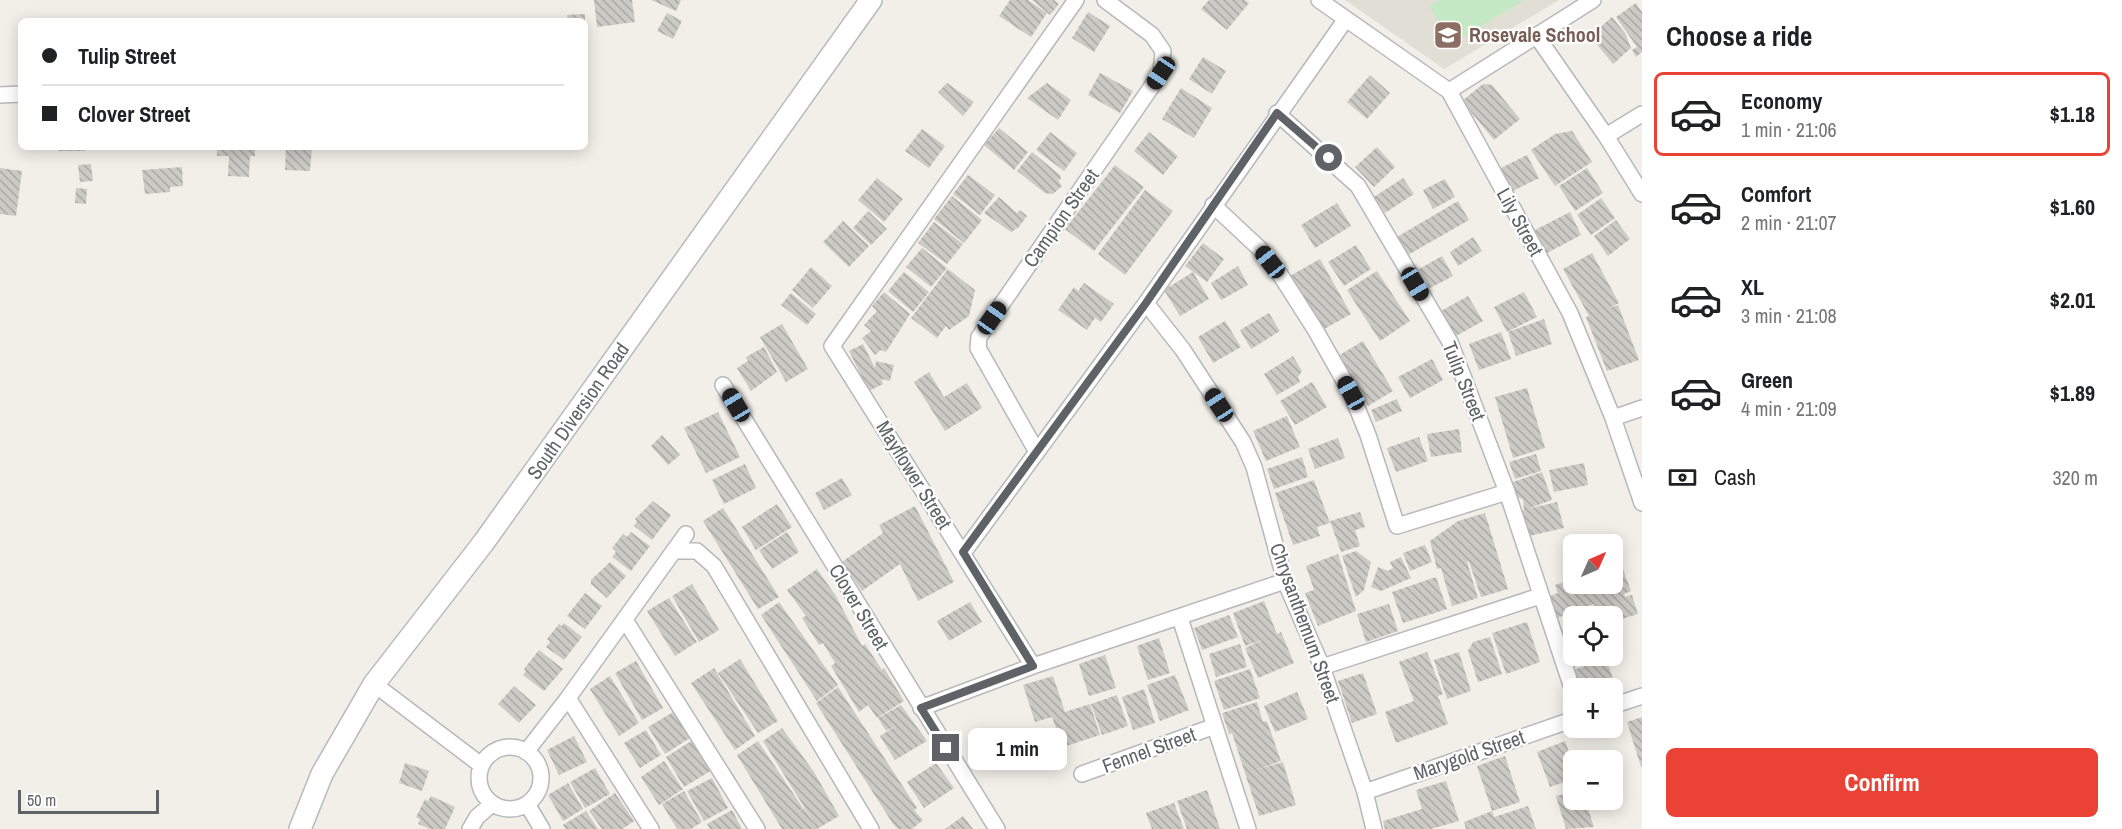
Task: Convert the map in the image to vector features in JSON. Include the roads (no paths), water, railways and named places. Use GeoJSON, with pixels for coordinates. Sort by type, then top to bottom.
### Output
{"type":"FeatureCollection","features":[{"type":"Feature","properties":{"kind":"main road","name":"South Diversion Road"},"geometry":{"type":"LineString","coordinates":[[300,829],[322,774],[374,684],[490,533],[871,0]]}},
{"type":"Feature","properties":{"kind":"street","name":"Mayflower Street"},"geometry":{"type":"LineString","coordinates":[[1033,666],[832,346],[1076,0]]}},
{"type":"Feature","properties":{"kind":"street","name":"Campion Street"},"geometry":{"type":"LineString","coordinates":[[1037,452],[978,348],[979,337],[1161,73],[1163,51],[1152,35],[1105,0]]}},
{"type":"Feature","properties":{"kind":"street","name":"Lily Street"},"geometry":{"type":"LineString","coordinates":[[1319,0],[1449,91],[1570,313],[1613,418],[1642,503]]}},
{"type":"Feature","properties":{"kind":"street"},"geometry":{"type":"LineString","coordinates":[[1449,91],[1593,0]]}},
{"type":"Feature","properties":{"kind":"street"},"geometry":{"type":"LineString","coordinates":[[963,552],[1146,303],[1277,113],[1346,19]]}},
{"type":"Feature","properties":{"kind":"street"},"geometry":{"type":"LineString","coordinates":[[1536,35],[1606,136],[1642,194]]}},
{"type":"Feature","properties":{"kind":"street"},"geometry":{"type":"LineString","coordinates":[[0,95],[18,94]]}},
{"type":"Feature","properties":{"kind":"street","name":"Tulip Street"},"geometry":{"type":"LineString","coordinates":[[1277,113],[1344,171],[1364,196],[1450,342],[1507,492],[1568,678]]}},
{"type":"Feature","properties":{"kind":"street"},"geometry":{"type":"LineString","coordinates":[[1606,136],[1642,114]]}},
{"type":"Feature","properties":{"kind":"street"},"geometry":{"type":"LineString","coordinates":[[1213,205],[1259,248],[1281,276],[1322,342],[1351,393],[1368,435],[1397,526],[1507,492]]}},
{"type":"Feature","properties":{"kind":"street","name":"Chrysanthemum Street"},"geometry":{"type":"LineString","coordinates":[[1146,303],[1183,350],[1243,442],[1254,467],[1285,581],[1322,667],[1365,792],[1374,829]]}},
{"type":"Feature","properties":{"kind":"street","name":"Clover Street"},"geometry":{"type":"LineString","coordinates":[[723,385],[997,829]]}},
{"type":"Feature","properties":{"kind":"street"},"geometry":{"type":"LineString","coordinates":[[1613,418],[1642,408]]}},
{"type":"Feature","properties":{"kind":"street"},"geometry":{"type":"LineString","coordinates":[[526,752],[568,698],[686,534]]}},
{"type":"Feature","properties":{"kind":"street"},"geometry":{"type":"LineString","coordinates":[[675,551],[698,551],[714,566],[871,829]]}},
{"type":"Feature","properties":{"kind":"street"},"geometry":{"type":"LineString","coordinates":[[921,708],[1033,666],[1285,581]]}},
{"type":"Feature","properties":{"kind":"street"},"geometry":{"type":"LineString","coordinates":[[1322,667],[1540,596]]}},
{"type":"Feature","properties":{"kind":"street"},"geometry":{"type":"LineString","coordinates":[[1180,618],[1248,829]]}},
{"type":"Feature","properties":{"kind":"street"},"geometry":{"type":"LineString","coordinates":[[625,620],[757,829]]}},
{"type":"Feature","properties":{"kind":"street"},"geometry":{"type":"LineString","coordinates":[[374,684],[481,765]]}},
{"type":"Feature","properties":{"kind":"street"},"geometry":{"type":"LineString","coordinates":[[1623,702],[1642,696]]}},
{"type":"Feature","properties":{"kind":"street"},"geometry":{"type":"LineString","coordinates":[[568,698],[651,829]]}},
{"type":"Feature","properties":{"kind":"street","name":"Marygold Street"},"geometry":{"type":"LineString","coordinates":[[1365,792],[1563,723]]}},
{"type":"Feature","properties":{"kind":"street","name":"Fennel Street"},"geometry":{"type":"LineString","coordinates":[[1082,774],[1215,726]]}},
{"type":"Feature","properties":{"kind":"street"},"geometry":{"type":"LineString","coordinates":[[509,747],[526,752],[533,758],[541,774],[538,791],[527,804],[510,810],[492,804],[486,799],[479,783],[481,765],[493,752],[501,748],[509,747]]}},
{"type":"Feature","properties":{"kind":"street"},"geometry":{"type":"LineString","coordinates":[[470,829],[477,817],[492,804]]}},
{"type":"Feature","properties":{"kind":"street"},"geometry":{"type":"LineString","coordinates":[[527,804],[542,829]]}},
{"type":"Feature","properties":{"kind":"place","name":"Rosevale School"},"geometry":{"type":"Point","coordinates":[1448,35]}}]}
